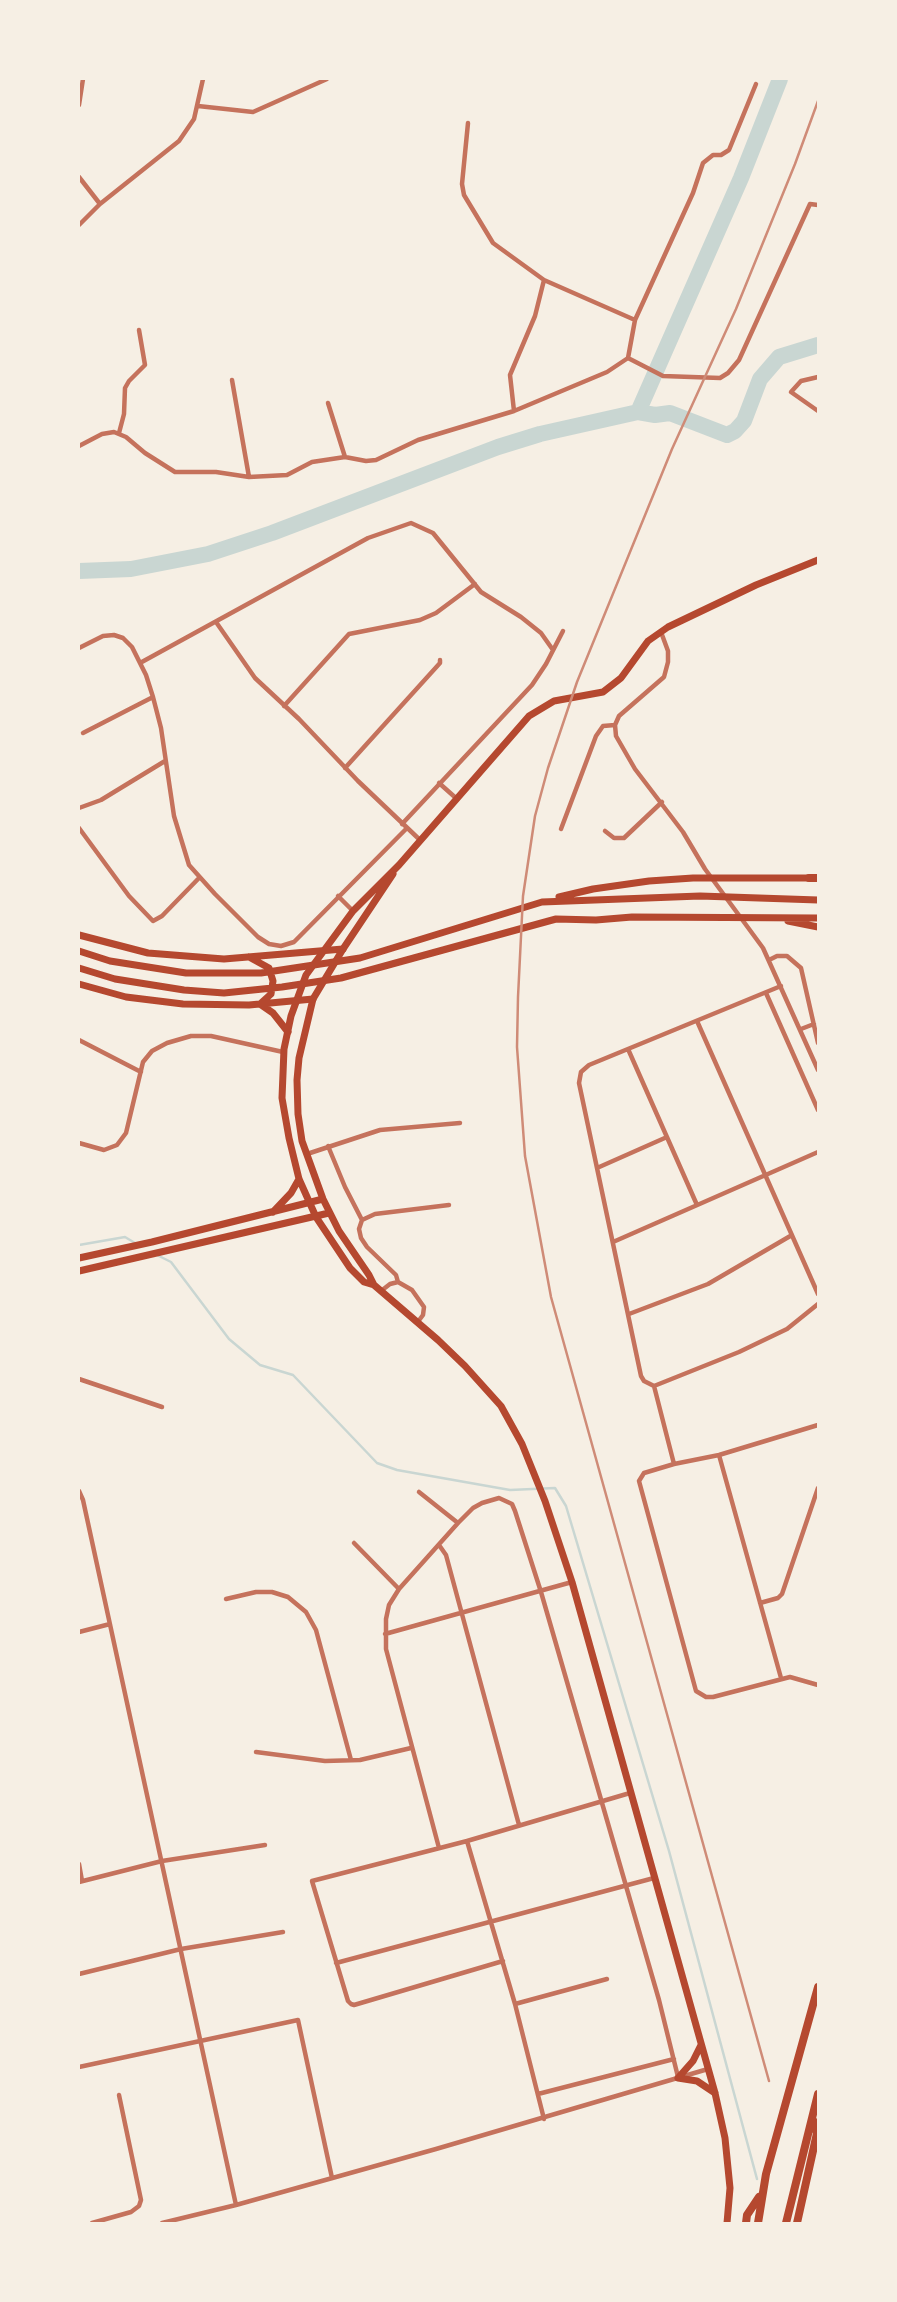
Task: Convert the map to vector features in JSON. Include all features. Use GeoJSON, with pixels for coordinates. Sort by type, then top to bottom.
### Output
{"type":"FeatureCollection","features":[{"type":"Feature","properties":{"kind":"highway"},"geometry":{"type":"LineString","coordinates":[[758,2223],[766,2174],[818,1986]]}},
{"type":"Feature","properties":{"kind":"highway"},"geometry":{"type":"LineString","coordinates":[[786,2223],[818,2094]]}},
{"type":"Feature","properties":{"kind":"highway"},"geometry":{"type":"LineString","coordinates":[[797,2223],[817,2133],[813,2117]]}},
{"type":"Feature","properties":{"kind":"highway"},"geometry":{"type":"LineString","coordinates":[[746,2223],[747,2216],[761,2194]]}},
{"type":"Feature","properties":{"kind":"main road"},"geometry":{"type":"LineString","coordinates":[[374,1285],[364,1282],[349,1268],[316,1217],[299,1179],[282,1098],[284,1052],[296,1001],[306,975],[353,911],[399,865],[529,716],[554,701],[603,692],[621,678],[648,641],[661,632],[756,585],[818,560]]}},
{"type":"Feature","properties":{"kind":"main road"},"geometry":{"type":"LineString","coordinates":[[399,865],[313,999],[299,1058],[297,1080],[298,1114],[306,1154],[329,1213],[374,1285],[465,1366],[500,1406],[522,1444],[535,1475],[572,1582],[715,2093],[725,2137],[730,2188],[727,2223]]}},
{"type":"Feature","properties":{"kind":"main road"},"geometry":{"type":"LineString","coordinates":[[79,951],[110,961],[187,973],[261,973],[360,958],[593,889],[693,878],[815,878]]}},
{"type":"Feature","properties":{"kind":"main road"},"geometry":{"type":"LineString","coordinates":[[542,902],[686,896],[818,900]]}},
{"type":"Feature","properties":{"kind":"main road"},"geometry":{"type":"LineString","coordinates":[[79,968],[115,979],[184,990],[224,993],[341,978],[556,919],[596,920],[632,916],[818,918]]}},
{"type":"Feature","properties":{"kind":"main road"},"geometry":{"type":"LineString","coordinates":[[772,918],[818,927]]}},
{"type":"Feature","properties":{"kind":"main road"},"geometry":{"type":"LineString","coordinates":[[79,935],[148,953],[223,959],[343,949]]}},
{"type":"Feature","properties":{"kind":"main road"},"geometry":{"type":"LineString","coordinates":[[247,957],[269,968],[271,994],[260,1004]]}},
{"type":"Feature","properties":{"kind":"main road"},"geometry":{"type":"LineString","coordinates":[[79,984],[126,997],[183,1004],[260,1004],[313,999]]}},
{"type":"Feature","properties":{"kind":"main road"},"geometry":{"type":"LineString","coordinates":[[260,1004],[273,1013],[288,1032]]}},
{"type":"Feature","properties":{"kind":"main road"},"geometry":{"type":"LineString","coordinates":[[273,1212],[291,1193],[299,1179]]}},
{"type":"Feature","properties":{"kind":"main road"},"geometry":{"type":"LineString","coordinates":[[79,1258],[323,1199]]}},
{"type":"Feature","properties":{"kind":"main road"},"geometry":{"type":"LineString","coordinates":[[79,1271],[329,1213]]}},
{"type":"Feature","properties":{"kind":"main road"},"geometry":{"type":"LineString","coordinates":[[678,2078],[693,2061],[701,2044]]}},
{"type":"Feature","properties":{"kind":"main road"},"geometry":{"type":"LineString","coordinates":[[678,2078],[697,2081],[715,2093]]}},
{"type":"Feature","properties":{"kind":"street"},"geometry":{"type":"LineString","coordinates":[[79,105],[83,79]]}},
{"type":"Feature","properties":{"kind":"street"},"geometry":{"type":"LineString","coordinates":[[79,225],[100,204],[178,141],[194,119],[203,79]]}},
{"type":"Feature","properties":{"kind":"street"},"geometry":{"type":"LineString","coordinates":[[198,106],[253,112],[327,79]]}},
{"type":"Feature","properties":{"kind":"street"},"geometry":{"type":"LineString","coordinates":[[79,446],[102,434],[119,433],[164,467],[175,472],[216,472],[249,477],[287,475],[312,462],[345,457],[376,460],[418,440],[514,411],[607,372],[628,358],[635,320],[693,193],[703,163],[713,155],[721,155],[729,150],[757,84]]}},
{"type":"Feature","properties":{"kind":"street"},"geometry":{"type":"LineString","coordinates":[[468,123],[462,184],[464,195],[493,243],[544,280],[635,320]]}},
{"type":"Feature","properties":{"kind":"street"},"geometry":{"type":"LineString","coordinates":[[79,177],[100,204]]}},
{"type":"Feature","properties":{"kind":"street"},"geometry":{"type":"LineString","coordinates":[[628,358],[663,376],[720,378],[728,373],[739,360],[810,204],[818,205]]}},
{"type":"Feature","properties":{"kind":"street"},"geometry":{"type":"LineString","coordinates":[[514,411],[510,374],[535,316],[544,280]]}},
{"type":"Feature","properties":{"kind":"street"},"geometry":{"type":"LineString","coordinates":[[119,433],[124,414],[125,388],[145,365],[139,330]]}},
{"type":"Feature","properties":{"kind":"street"},"geometry":{"type":"LineString","coordinates":[[818,377],[801,381],[791,392],[793,396],[818,411]]}},
{"type":"Feature","properties":{"kind":"street"},"geometry":{"type":"LineString","coordinates":[[232,380],[249,477]]}},
{"type":"Feature","properties":{"kind":"street"},"geometry":{"type":"LineString","coordinates":[[328,403],[345,457]]}},
{"type":"Feature","properties":{"kind":"street"},"geometry":{"type":"LineString","coordinates":[[140,663],[368,538],[411,523],[433,533],[481,592],[541,633],[553,650]]}},
{"type":"Feature","properties":{"kind":"street"},"geometry":{"type":"LineString","coordinates":[[284,706],[349,634],[363,629],[420,620],[436,614],[475,584]]}},
{"type":"Feature","properties":{"kind":"street"},"geometry":{"type":"LineString","coordinates":[[216,621],[255,678],[420,840]]}},
{"type":"Feature","properties":{"kind":"street"},"geometry":{"type":"LineString","coordinates":[[402,824],[532,685],[562,631]]}},
{"type":"Feature","properties":{"kind":"street"},"geometry":{"type":"LineString","coordinates":[[661,632],[668,651],[664,677],[657,686],[627,708],[615,725],[616,736],[769,960],[818,1070]]}},
{"type":"Feature","properties":{"kind":"street"},"geometry":{"type":"LineString","coordinates":[[79,648],[103,636],[114,635],[123,638],[132,647],[153,697],[161,728],[174,816],[189,865],[258,937],[269,944],[281,946],[294,942],[407,828]]}},
{"type":"Feature","properties":{"kind":"street"},"geometry":{"type":"LineString","coordinates":[[345,768],[440,660]]}},
{"type":"Feature","properties":{"kind":"street"},"geometry":{"type":"LineString","coordinates":[[83,733],[153,697]]}},
{"type":"Feature","properties":{"kind":"street"},"geometry":{"type":"LineString","coordinates":[[561,829],[596,736],[603,726],[615,725]]}},
{"type":"Feature","properties":{"kind":"street"},"geometry":{"type":"LineString","coordinates":[[79,808],[101,800],[165,761]]}},
{"type":"Feature","properties":{"kind":"street"},"geometry":{"type":"LineString","coordinates":[[439,783],[457,799]]}},
{"type":"Feature","properties":{"kind":"street"},"geometry":{"type":"LineString","coordinates":[[605,831],[614,838],[624,838],[662,802]]}},
{"type":"Feature","properties":{"kind":"street"},"geometry":{"type":"LineString","coordinates":[[79,828],[129,896],[153,921],[162,916],[199,878]]}},
{"type":"Feature","properties":{"kind":"street"},"geometry":{"type":"LineString","coordinates":[[338,896],[353,911]]}},
{"type":"Feature","properties":{"kind":"street"},"geometry":{"type":"LineString","coordinates":[[769,960],[777,956],[787,956],[801,968],[818,1041]]}},
{"type":"Feature","properties":{"kind":"street"},"geometry":{"type":"LineString","coordinates":[[781,986],[589,1065],[581,1072],[579,1083],[641,1376],[648,1384],[654,1386],[740,1352],[787,1329],[818,1304]]}},
{"type":"Feature","properties":{"kind":"street"},"geometry":{"type":"LineString","coordinates":[[766,992],[818,1110]]}},
{"type":"Feature","properties":{"kind":"street"},"geometry":{"type":"LineString","coordinates":[[697,1021],[818,1294]]}},
{"type":"Feature","properties":{"kind":"street"},"geometry":{"type":"LineString","coordinates":[[800,1029],[814,1024]]}},
{"type":"Feature","properties":{"kind":"street"},"geometry":{"type":"LineString","coordinates":[[79,1143],[104,1150],[117,1146],[126,1133],[143,1062],[152,1051],[167,1043],[191,1036],[211,1036],[284,1052]]}},
{"type":"Feature","properties":{"kind":"street"},"geometry":{"type":"LineString","coordinates":[[79,1040],[141,1072]]}},
{"type":"Feature","properties":{"kind":"street"},"geometry":{"type":"LineString","coordinates":[[628,1049],[697,1205]]}},
{"type":"Feature","properties":{"kind":"street"},"geometry":{"type":"LineString","coordinates":[[306,1154],[380,1130],[460,1124]]}},
{"type":"Feature","properties":{"kind":"street"},"geometry":{"type":"LineString","coordinates":[[597,1168],[667,1137]]}},
{"type":"Feature","properties":{"kind":"street"},"geometry":{"type":"LineString","coordinates":[[328,1146],[362,1220],[359,1229],[361,1238],[396,1275],[398,1282]]}},
{"type":"Feature","properties":{"kind":"street"},"geometry":{"type":"LineString","coordinates":[[612,1242],[818,1152]]}},
{"type":"Feature","properties":{"kind":"street"},"geometry":{"type":"LineString","coordinates":[[362,1220],[375,1214],[449,1205]]}},
{"type":"Feature","properties":{"kind":"street"},"geometry":{"type":"LineString","coordinates":[[629,1314],[708,1284],[792,1235]]}},
{"type":"Feature","properties":{"kind":"street"},"geometry":{"type":"LineString","coordinates":[[381,1292],[390,1284],[398,1282],[412,1290],[424,1307],[423,1315],[416,1323]]}},
{"type":"Feature","properties":{"kind":"street"},"geometry":{"type":"LineString","coordinates":[[79,1379],[162,1406]]}},
{"type":"Feature","properties":{"kind":"street"},"geometry":{"type":"LineString","coordinates":[[654,1386],[674,1464]]}},
{"type":"Feature","properties":{"kind":"street"},"geometry":{"type":"LineString","coordinates":[[818,1425],[719,1455],[644,1472],[639,1481],[670,1589],[693,1685],[701,1695],[706,1697],[726,1694],[781,1678],[796,1677],[818,1685]]}},
{"type":"Feature","properties":{"kind":"street"},"geometry":{"type":"LineString","coordinates":[[719,1455],[781,1678]]}},
{"type":"Feature","properties":{"kind":"street"},"geometry":{"type":"LineString","coordinates":[[760,1603],[778,1598],[782,1594],[818,1488]]}},
{"type":"Feature","properties":{"kind":"street"},"geometry":{"type":"LineString","coordinates":[[79,1491],[236,2205]]}},
{"type":"Feature","properties":{"kind":"street"},"geometry":{"type":"LineString","coordinates":[[419,1492],[458,1523]]}},
{"type":"Feature","properties":{"kind":"street"},"geometry":{"type":"LineString","coordinates":[[439,1848],[386,1649],[387,1612],[399,1589],[472,1508],[492,1499],[506,1500],[512,1504],[515,1511],[541,1592],[659,2000],[678,2078]]}},
{"type":"Feature","properties":{"kind":"street"},"geometry":{"type":"LineString","coordinates":[[354,1543],[399,1589]]}},
{"type":"Feature","properties":{"kind":"street"},"geometry":{"type":"LineString","coordinates":[[439,1545],[446,1555],[519,1825]]}},
{"type":"Feature","properties":{"kind":"street"},"geometry":{"type":"LineString","coordinates":[[385,1634],[572,1582]]}},
{"type":"Feature","properties":{"kind":"street"},"geometry":{"type":"LineString","coordinates":[[226,1599],[256,1592],[272,1592],[288,1597],[306,1612],[316,1630],[351,1760]]}},
{"type":"Feature","properties":{"kind":"street"},"geometry":{"type":"LineString","coordinates":[[79,1632],[110,1624]]}},
{"type":"Feature","properties":{"kind":"street"},"geometry":{"type":"LineString","coordinates":[[256,1752],[325,1761],[351,1760],[411,1748]]}},
{"type":"Feature","properties":{"kind":"street"},"geometry":{"type":"LineString","coordinates":[[503,1961],[354,2005],[348,2001],[312,1881],[467,1841],[630,1793]]}},
{"type":"Feature","properties":{"kind":"street"},"geometry":{"type":"LineString","coordinates":[[467,1841],[515,2004],[544,2119]]}},
{"type":"Feature","properties":{"kind":"street"},"geometry":{"type":"LineString","coordinates":[[79,1864],[81,1882],[162,1861],[265,1844]]}},
{"type":"Feature","properties":{"kind":"street"},"geometry":{"type":"LineString","coordinates":[[336,1963],[654,1878]]}},
{"type":"Feature","properties":{"kind":"street"},"geometry":{"type":"LineString","coordinates":[[79,1974],[181,1950],[283,1932]]}},
{"type":"Feature","properties":{"kind":"street"},"geometry":{"type":"LineString","coordinates":[[515,2004],[607,1979]]}},
{"type":"Feature","properties":{"kind":"street"},"geometry":{"type":"LineString","coordinates":[[79,2067],[298,2020],[332,2178]]}},
{"type":"Feature","properties":{"kind":"street"},"geometry":{"type":"LineString","coordinates":[[538,2094],[674,2059]]}},
{"type":"Feature","properties":{"kind":"street"},"geometry":{"type":"LineString","coordinates":[[162,2223],[544,2119],[708,2070]]}},
{"type":"Feature","properties":{"kind":"street"},"geometry":{"type":"LineString","coordinates":[[92,2223],[131,2212],[139,2206],[141,2200],[119,2095]]}},
{"type":"Feature","properties":{"kind":"waterway"},"geometry":{"type":"LineString","coordinates":[[638,412],[741,178],[780,79]]}},
{"type":"Feature","properties":{"kind":"waterway"},"geometry":{"type":"LineString","coordinates":[[79,571],[131,569],[208,554],[272,533],[498,447],[540,434],[638,412],[655,415],[670,413],[727,435],[744,421],[760,379],[779,357],[818,345]]}},
{"type":"Feature","properties":{"kind":"waterway"},"geometry":{"type":"LineString","coordinates":[[79,1245],[125,1237],[135,1243]]}},
{"type":"Feature","properties":{"kind":"waterway"},"geometry":{"type":"LineString","coordinates":[[157,1255],[171,1262],[229,1339],[260,1365],[293,1375],[377,1463],[397,1470],[510,1490],[555,1488],[566,1506],[669,1851],[757,2179]]}},
{"type":"Feature","properties":{"kind":"railway"},"geometry":{"type":"LineString","coordinates":[[769,2081],[551,1297],[525,1156],[517,1047],[518,997],[523,896],[535,816],[548,768],[577,682],[672,449],[736,309],[818,101]]}}]}
